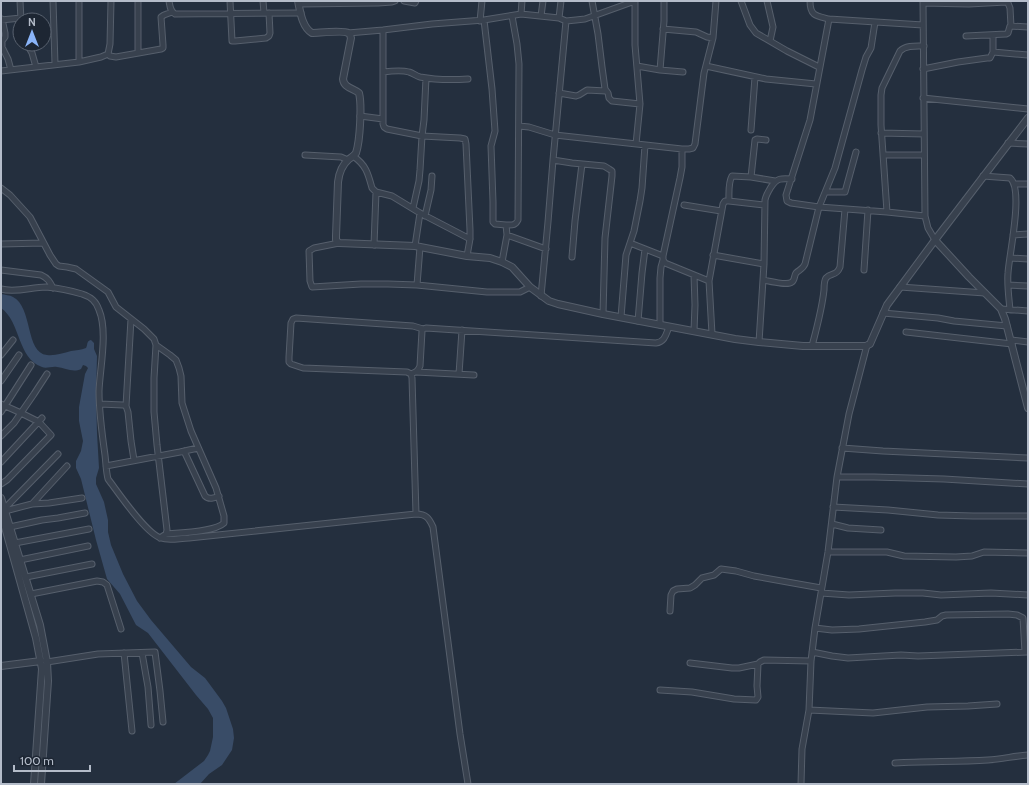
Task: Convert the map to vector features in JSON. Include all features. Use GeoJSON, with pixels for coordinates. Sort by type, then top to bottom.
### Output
{"type":"FeatureCollection","features":[{"type":"Feature","properties":{"kind":"street"},"geometry":{"type":"LineString","coordinates":[[20,1],[21,12]]}},
{"type":"Feature","properties":{"kind":"street"},"geometry":{"type":"LineString","coordinates":[[53,1],[55,64]]}},
{"type":"Feature","properties":{"kind":"street"},"geometry":{"type":"LineString","coordinates":[[79,1],[79,62]]}},
{"type":"Feature","properties":{"kind":"street"},"geometry":{"type":"LineString","coordinates":[[108,54],[110,44],[110,1]]}},
{"type":"Feature","properties":{"kind":"street"},"geometry":{"type":"LineString","coordinates":[[138,1],[138,53]]}},
{"type":"Feature","properties":{"kind":"street"},"geometry":{"type":"LineString","coordinates":[[169,1],[172,12]]}},
{"type":"Feature","properties":{"kind":"street"},"geometry":{"type":"LineString","coordinates":[[230,1],[232,41],[266,38],[269,36],[270,33],[263,1]]}},
{"type":"Feature","properties":{"kind":"street"},"geometry":{"type":"LineString","coordinates":[[396,1],[378,3],[298,2],[303,20],[308,30],[312,33],[383,30],[482,20],[521,14],[559,18],[566,21],[585,19],[635,1],[635,45],[640,104],[636,144]]}},
{"type":"Feature","properties":{"kind":"street"},"geometry":{"type":"LineString","coordinates":[[404,1],[415,3],[416,1]]}},
{"type":"Feature","properties":{"kind":"street"},"geometry":{"type":"LineString","coordinates":[[482,1],[482,20],[492,89],[496,131],[491,146],[493,222],[495,224],[506,225],[514,225],[518,220],[518,64],[517,44],[512,16]]}},
{"type":"Feature","properties":{"kind":"street"},"geometry":{"type":"LineString","coordinates":[[521,14],[522,1]]}},
{"type":"Feature","properties":{"kind":"street"},"geometry":{"type":"LineString","coordinates":[[541,16],[543,1]]}},
{"type":"Feature","properties":{"kind":"street"},"geometry":{"type":"LineString","coordinates":[[559,18],[561,1]]}},
{"type":"Feature","properties":{"kind":"street"},"geometry":{"type":"LineString","coordinates":[[592,1],[606,91],[610,100],[640,104]]}},
{"type":"Feature","properties":{"kind":"street"},"geometry":{"type":"LineString","coordinates":[[660,70],[664,1]]}},
{"type":"Feature","properties":{"kind":"street"},"geometry":{"type":"LineString","coordinates":[[518,126],[529,127],[555,135],[682,149],[693,148],[695,144],[706,66],[713,38],[716,1]]}},
{"type":"Feature","properties":{"kind":"street"},"geometry":{"type":"LineString","coordinates":[[741,1],[742,7],[752,29],[756,33],[819,67]]}},
{"type":"Feature","properties":{"kind":"street"},"geometry":{"type":"LineString","coordinates":[[767,1],[773,27],[770,41]]}},
{"type":"Feature","properties":{"kind":"street"},"geometry":{"type":"LineString","coordinates":[[810,1],[810,9],[812,13],[829,19],[923,24]]}},
{"type":"Feature","properties":{"kind":"street"},"geometry":{"type":"LineString","coordinates":[[966,36],[1008,34],[1009,27],[1011,26],[1010,4],[1006,2],[969,4],[923,2],[925,216],[928,228],[935,240],[1001,309],[1025,388],[1028,408]]}},
{"type":"Feature","properties":{"kind":"street"},"geometry":{"type":"LineString","coordinates":[[108,54],[113,57],[163,48],[161,17],[172,12],[175,14],[301,13]]}},
{"type":"Feature","properties":{"kind":"street"},"geometry":{"type":"LineString","coordinates":[[2,19],[5,33],[2,47],[8,59],[10,70]]}},
{"type":"Feature","properties":{"kind":"street"},"geometry":{"type":"LineString","coordinates":[[829,19],[810,120],[786,195],[787,201],[819,208],[868,210],[925,216]]}},
{"type":"Feature","properties":{"kind":"street"},"geometry":{"type":"LineString","coordinates":[[541,296],[566,21]]}},
{"type":"Feature","properties":{"kind":"street"},"geometry":{"type":"LineString","coordinates":[[763,280],[786,284],[791,283],[797,272],[803,268],[805,264],[819,208],[835,168],[864,62],[871,48],[875,22]]}},
{"type":"Feature","properties":{"kind":"street"},"geometry":{"type":"LineString","coordinates":[[1011,26],[1028,27]]}},
{"type":"Feature","properties":{"kind":"street"},"geometry":{"type":"LineString","coordinates":[[663,29],[696,32],[713,38]]}},
{"type":"Feature","properties":{"kind":"street"},"geometry":{"type":"LineString","coordinates":[[383,30],[382,124],[384,127],[387,129],[422,136],[465,139],[470,238],[467,256]]}},
{"type":"Feature","properties":{"kind":"street"},"geometry":{"type":"LineString","coordinates":[[339,243],[336,240],[336,236],[339,174],[343,165],[356,152],[360,116],[359,93],[345,85],[342,79],[350,38],[348,32]]}},
{"type":"Feature","properties":{"kind":"street"},"geometry":{"type":"LineString","coordinates":[[923,69],[958,62],[990,58],[993,52],[993,35]]}},
{"type":"Feature","properties":{"kind":"street"},"geometry":{"type":"LineString","coordinates":[[887,212],[881,133],[882,88],[902,48],[924,46]]}},
{"type":"Feature","properties":{"kind":"street"},"geometry":{"type":"LineString","coordinates":[[31,52],[36,67]]}},
{"type":"Feature","properties":{"kind":"street"},"geometry":{"type":"LineString","coordinates":[[993,52],[1028,55]]}},
{"type":"Feature","properties":{"kind":"street"},"geometry":{"type":"LineString","coordinates":[[1,71],[79,62],[108,54]]}},
{"type":"Feature","properties":{"kind":"street"},"geometry":{"type":"LineString","coordinates":[[637,66],[682,72]]}},
{"type":"Feature","properties":{"kind":"street"},"geometry":{"type":"LineString","coordinates":[[706,66],[779,81],[816,84]]}},
{"type":"Feature","properties":{"kind":"street"},"geometry":{"type":"LineString","coordinates":[[383,72],[406,71],[419,77],[468,80]]}},
{"type":"Feature","properties":{"kind":"street"},"geometry":{"type":"LineString","coordinates":[[752,130],[755,77]]}},
{"type":"Feature","properties":{"kind":"street"},"geometry":{"type":"LineString","coordinates":[[413,208],[419,181],[426,78]]}},
{"type":"Feature","properties":{"kind":"street"},"geometry":{"type":"LineString","coordinates":[[559,93],[576,96],[587,90],[606,91]]}},
{"type":"Feature","properties":{"kind":"street"},"geometry":{"type":"LineString","coordinates":[[923,98],[1028,109]]}},
{"type":"Feature","properties":{"kind":"street"},"geometry":{"type":"LineString","coordinates":[[360,116],[382,119]]}},
{"type":"Feature","properties":{"kind":"street"},"geometry":{"type":"LineString","coordinates":[[801,784],[802,749],[809,710],[812,652],[832,524],[837,477],[849,414],[868,345],[883,313],[900,287],[983,176],[1026,124],[1028,118]]}},
{"type":"Feature","properties":{"kind":"street"},"geometry":{"type":"LineString","coordinates":[[881,133],[924,134]]}},
{"type":"Feature","properties":{"kind":"street"},"geometry":{"type":"LineString","coordinates":[[751,177],[755,140],[766,140]]}},
{"type":"Feature","properties":{"kind":"street"},"geometry":{"type":"LineString","coordinates":[[1008,144],[1028,144]]}},
{"type":"Feature","properties":{"kind":"street"},"geometry":{"type":"LineString","coordinates":[[621,318],[625,262],[634,231],[640,201],[645,145]]}},
{"type":"Feature","properties":{"kind":"street"},"geometry":{"type":"LineString","coordinates":[[660,325],[661,267],[682,167],[682,149]]}},
{"type":"Feature","properties":{"kind":"street"},"geometry":{"type":"LineString","coordinates":[[826,192],[845,192],[856,152]]}},
{"type":"Feature","properties":{"kind":"street"},"geometry":{"type":"LineString","coordinates":[[305,155],[351,158],[361,162],[372,188],[376,192],[392,196],[423,215],[470,238]]}},
{"type":"Feature","properties":{"kind":"street"},"geometry":{"type":"LineString","coordinates":[[882,155],[924,155]]}},
{"type":"Feature","properties":{"kind":"street"},"geometry":{"type":"LineString","coordinates":[[553,160],[604,166],[612,172],[605,238],[603,314]]}},
{"type":"Feature","properties":{"kind":"street"},"geometry":{"type":"LineString","coordinates":[[572,257],[577,198],[582,164]]}},
{"type":"Feature","properties":{"kind":"street"},"geometry":{"type":"LineString","coordinates":[[417,285],[418,247],[423,215],[431,190],[432,176]]}},
{"type":"Feature","properties":{"kind":"street"},"geometry":{"type":"LineString","coordinates":[[729,201],[732,176],[751,177],[775,181],[783,178],[792,179]]}},
{"type":"Feature","properties":{"kind":"street"},"geometry":{"type":"LineString","coordinates":[[983,176],[1010,178],[1014,184],[1016,206],[1008,272],[1010,310]]}},
{"type":"Feature","properties":{"kind":"street"},"geometry":{"type":"LineString","coordinates":[[758,342],[764,264],[764,205],[767,194],[775,181]]}},
{"type":"Feature","properties":{"kind":"street"},"geometry":{"type":"LineString","coordinates":[[1014,184],[1028,184]]}},
{"type":"Feature","properties":{"kind":"street"},"geometry":{"type":"LineString","coordinates":[[1,188],[30,217],[43,243],[56,264],[59,266],[76,269],[108,292],[116,307],[150,334],[154,339],[156,345],[154,398],[158,456],[166,518],[166,534]]}},
{"type":"Feature","properties":{"kind":"street"},"geometry":{"type":"LineString","coordinates":[[374,245],[376,192]]}},
{"type":"Feature","properties":{"kind":"street"},"geometry":{"type":"LineString","coordinates":[[712,334],[709,281],[723,204],[725,201],[729,201],[764,205]]}},
{"type":"Feature","properties":{"kind":"street"},"geometry":{"type":"LineString","coordinates":[[684,205],[721,211]]}},
{"type":"Feature","properties":{"kind":"street"},"geometry":{"type":"LineString","coordinates":[[812,346],[826,278],[838,272],[840,267],[845,209]]}},
{"type":"Feature","properties":{"kind":"street"},"geometry":{"type":"LineString","coordinates":[[864,270],[868,210]]}},
{"type":"Feature","properties":{"kind":"street"},"geometry":{"type":"LineString","coordinates":[[502,262],[507,235],[506,225]]}},
{"type":"Feature","properties":{"kind":"street"},"geometry":{"type":"LineString","coordinates":[[1013,235],[1028,234]]}},
{"type":"Feature","properties":{"kind":"street"},"geometry":{"type":"LineString","coordinates":[[507,235],[546,249]]}},
{"type":"Feature","properties":{"kind":"street"},"geometry":{"type":"LineString","coordinates":[[1,244],[43,243]]}},
{"type":"Feature","properties":{"kind":"street"},"geometry":{"type":"LineString","coordinates":[[530,287],[520,292],[486,292],[417,285],[361,284],[312,287],[310,281],[309,251],[314,248],[339,243],[418,247],[467,256],[490,258],[512,267],[530,287],[541,296],[558,304],[621,318],[758,342],[812,346],[868,345]]}},
{"type":"Feature","properties":{"kind":"street"},"geometry":{"type":"LineString","coordinates":[[630,243],[663,258],[666,263],[709,281]]}},
{"type":"Feature","properties":{"kind":"street"},"geometry":{"type":"LineString","coordinates":[[638,321],[645,249]]}},
{"type":"Feature","properties":{"kind":"street"},"geometry":{"type":"LineString","coordinates":[[713,255],[764,264]]}},
{"type":"Feature","properties":{"kind":"street"},"geometry":{"type":"LineString","coordinates":[[1010,258],[1028,259]]}},
{"type":"Feature","properties":{"kind":"street"},"geometry":{"type":"LineString","coordinates":[[1,270],[41,275],[50,281],[53,288]]}},
{"type":"Feature","properties":{"kind":"street"},"geometry":{"type":"LineString","coordinates":[[694,275],[694,331]]}},
{"type":"Feature","properties":{"kind":"street"},"geometry":{"type":"LineString","coordinates":[[1008,285],[1028,286]]}},
{"type":"Feature","properties":{"kind":"street"},"geometry":{"type":"LineString","coordinates":[[1,289],[14,291],[47,287],[83,295],[96,302],[100,311],[103,331],[99,392],[106,474],[108,479],[145,526],[160,538],[189,538],[416,514],[425,515],[430,520],[433,527],[468,784]]}},
{"type":"Feature","properties":{"kind":"street"},"geometry":{"type":"LineString","coordinates":[[900,287],[985,293]]}},
{"type":"Feature","properties":{"kind":"street"},"geometry":{"type":"LineString","coordinates":[[1001,309],[1028,311]]}},
{"type":"Feature","properties":{"kind":"street"},"geometry":{"type":"LineString","coordinates":[[883,313],[1007,326]]}},
{"type":"Feature","properties":{"kind":"street"},"geometry":{"type":"LineString","coordinates":[[131,319],[126,406],[134,460]]}},
{"type":"Feature","properties":{"kind":"street"},"geometry":{"type":"LineString","coordinates":[[474,375],[303,368],[290,362],[293,319],[413,326],[423,329],[462,330],[656,343],[660,343],[662,341],[669,327]]}},
{"type":"Feature","properties":{"kind":"street"},"geometry":{"type":"LineString","coordinates":[[416,514],[412,378],[414,373],[419,370],[420,366],[423,329]]}},
{"type":"Feature","properties":{"kind":"street"},"geometry":{"type":"LineString","coordinates":[[458,374],[462,330]]}},
{"type":"Feature","properties":{"kind":"street"},"geometry":{"type":"LineString","coordinates":[[906,332],[1011,342],[1028,342]]}},
{"type":"Feature","properties":{"kind":"street"},"geometry":{"type":"LineString","coordinates":[[1,355],[13,340]]}},
{"type":"Feature","properties":{"kind":"street"},"geometry":{"type":"LineString","coordinates":[[156,345],[176,360],[181,376],[182,403],[190,431],[211,476],[219,496],[224,516],[224,523],[221,526],[191,533],[166,534],[160,538]]}},
{"type":"Feature","properties":{"kind":"street"},"geometry":{"type":"LineString","coordinates":[[1,381],[19,355]]}},
{"type":"Feature","properties":{"kind":"street"},"geometry":{"type":"LineString","coordinates":[[1,412],[3,405],[31,365]]}},
{"type":"Feature","properties":{"kind":"street"},"geometry":{"type":"LineString","coordinates":[[1,436],[14,423],[47,374]]}},
{"type":"Feature","properties":{"kind":"street"},"geometry":{"type":"LineString","coordinates":[[100,404],[126,406]]}},
{"type":"Feature","properties":{"kind":"street"},"geometry":{"type":"LineString","coordinates":[[1,484],[7,480],[51,435],[40,420],[3,405]]}},
{"type":"Feature","properties":{"kind":"street"},"geometry":{"type":"LineString","coordinates":[[1,462],[40,420]]}},
{"type":"Feature","properties":{"kind":"street"},"geometry":{"type":"LineString","coordinates":[[106,466],[198,448]]}},
{"type":"Feature","properties":{"kind":"street"},"geometry":{"type":"LineString","coordinates":[[842,448],[1028,458]]}},
{"type":"Feature","properties":{"kind":"street"},"geometry":{"type":"LineString","coordinates":[[184,451],[206,498],[219,496]]}},
{"type":"Feature","properties":{"kind":"street"},"geometry":{"type":"LineString","coordinates":[[4,511],[58,454]]}},
{"type":"Feature","properties":{"kind":"street"},"geometry":{"type":"LineString","coordinates":[[32,504],[66,466]]}},
{"type":"Feature","properties":{"kind":"street"},"geometry":{"type":"LineString","coordinates":[[837,477],[944,479],[1028,484]]}},
{"type":"Feature","properties":{"kind":"street"},"geometry":{"type":"LineString","coordinates":[[1,498],[29,611],[44,662],[42,669],[34,784]]}},
{"type":"Feature","properties":{"kind":"street"},"geometry":{"type":"LineString","coordinates":[[4,511],[32,504],[82,498]]}},
{"type":"Feature","properties":{"kind":"street"},"geometry":{"type":"LineString","coordinates":[[833,507],[938,515],[1028,516]]}},
{"type":"Feature","properties":{"kind":"street"},"geometry":{"type":"LineString","coordinates":[[4,511],[40,625],[48,688],[41,784]]}},
{"type":"Feature","properties":{"kind":"street"},"geometry":{"type":"LineString","coordinates":[[10,527],[85,513]]}},
{"type":"Feature","properties":{"kind":"street"},"geometry":{"type":"LineString","coordinates":[[832,524],[848,528],[880,530]]}},
{"type":"Feature","properties":{"kind":"street"},"geometry":{"type":"LineString","coordinates":[[15,543],[89,529]]}},
{"type":"Feature","properties":{"kind":"street"},"geometry":{"type":"LineString","coordinates":[[20,560],[88,546]]}},
{"type":"Feature","properties":{"kind":"street"},"geometry":{"type":"LineString","coordinates":[[828,552],[888,552],[904,556],[934,557],[965,557],[984,552],[1028,553]]}},
{"type":"Feature","properties":{"kind":"street"},"geometry":{"type":"LineString","coordinates":[[26,577],[92,564]]}},
{"type":"Feature","properties":{"kind":"street"},"geometry":{"type":"LineString","coordinates":[[670,611],[671,595],[673,591],[677,589],[690,588],[702,578],[714,575],[721,569],[741,572],[821,591],[849,595],[923,593],[941,596],[991,593],[1028,595]]}},
{"type":"Feature","properties":{"kind":"street"},"geometry":{"type":"LineString","coordinates":[[31,594],[97,581],[103,582],[107,585],[121,629]]}},
{"type":"Feature","properties":{"kind":"street"},"geometry":{"type":"LineString","coordinates":[[812,652],[848,658],[1026,652],[1023,618],[1017,615],[946,615],[940,616],[937,620],[925,622],[853,630],[815,628]]}},
{"type":"Feature","properties":{"kind":"street"},"geometry":{"type":"LineString","coordinates":[[1,666],[44,662],[98,654],[155,652],[163,722]]}},
{"type":"Feature","properties":{"kind":"street"},"geometry":{"type":"LineString","coordinates":[[124,653],[132,731]]}},
{"type":"Feature","properties":{"kind":"street"},"geometry":{"type":"LineString","coordinates":[[142,653],[148,687],[151,725]]}},
{"type":"Feature","properties":{"kind":"street"},"geometry":{"type":"LineString","coordinates":[[690,662],[739,668],[758,664],[764,660],[811,661]]}},
{"type":"Feature","properties":{"kind":"street"},"geometry":{"type":"LineString","coordinates":[[660,690],[692,692],[734,699],[756,700],[758,697],[758,664]]}},
{"type":"Feature","properties":{"kind":"street"},"geometry":{"type":"LineString","coordinates":[[809,710],[873,713],[927,707],[997,704]]}},
{"type":"Feature","properties":{"kind":"street"},"geometry":{"type":"LineString","coordinates":[[895,763],[988,760],[1028,754]]}},
{"type":"Feature","properties":{"kind":"water"},"geometry":{"type":"Polygon","coordinates":[[[1,294],[12,296],[19,302],[24,310],[35,346],[40,352],[47,355],[56,355],[86,348],[88,342],[91,340],[94,343],[94,349],[97,356],[96,396],[99,468],[96,484],[104,502],[111,545],[123,574],[137,601],[191,667],[208,682],[226,708],[233,729],[234,738],[232,750],[222,765],[209,774],[200,784],[174,784],[204,761],[208,755],[213,737],[213,718],[208,709],[148,633],[136,625],[120,594],[107,579],[81,479],[76,468],[76,461],[81,451],[83,441],[79,421],[79,407],[85,374],[88,368],[83,365],[81,369],[75,371],[55,367],[44,368],[34,362],[23,348],[12,322],[1,308],[1,294]]]}}]}
